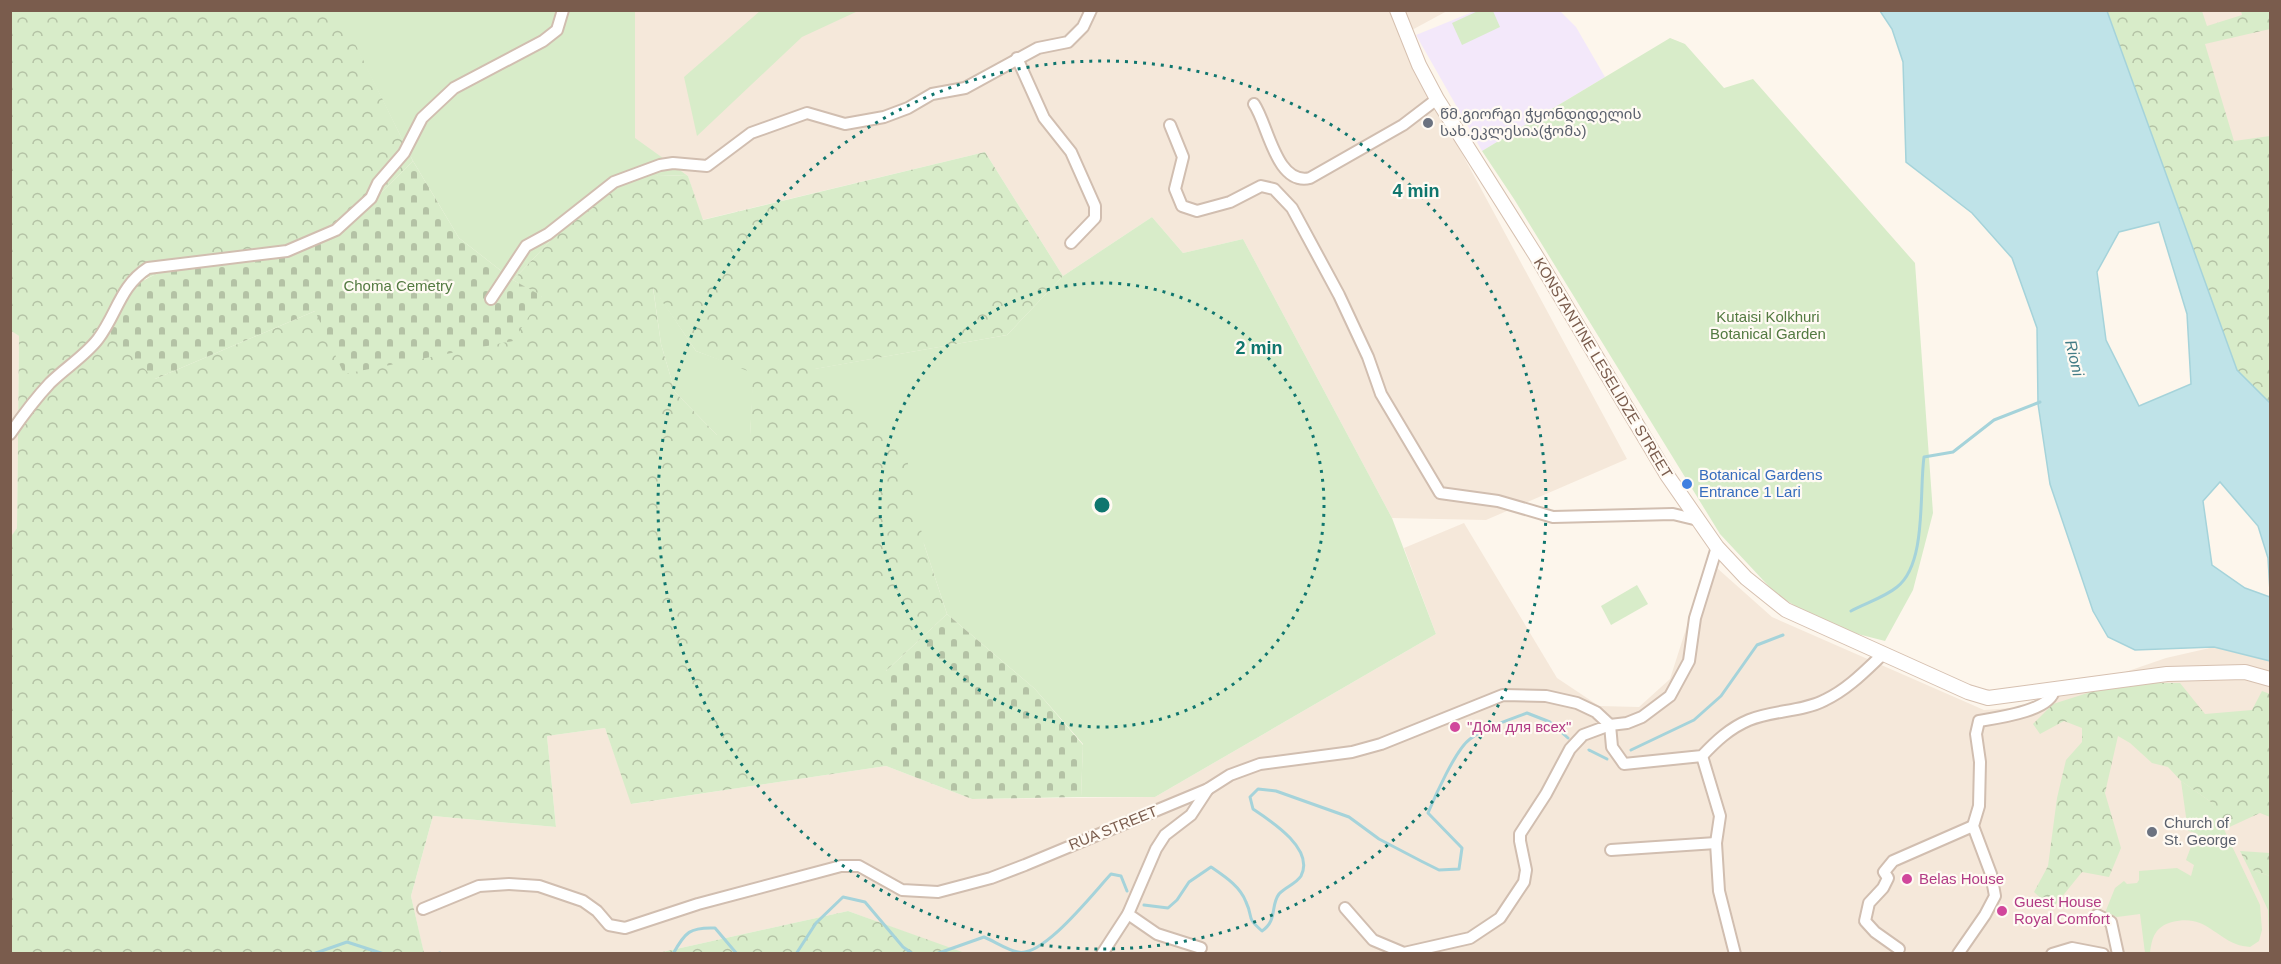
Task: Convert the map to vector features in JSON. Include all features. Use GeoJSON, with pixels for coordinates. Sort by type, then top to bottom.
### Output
{"type":"FeatureCollection","features":[{"type":"Feature","properties":{"kind":"main road","name":"KONSTANTINE LESELIDZE STREET"},"geometry":{"type":"LineString","coordinates":[[1397,10],[1419,65],[1437,99],[1535,254],[1667,475],[1717,547],[1746,578],[1786,610],[1968,692],[1988,698],[2196,672],[2245,672],[2271,679]]}},
{"type":"Feature","properties":{"kind":"street"},"geometry":{"type":"LineString","coordinates":[[10,434],[35,400],[97,340],[127,286],[139,274],[148,268],[287,250],[336,230],[371,198],[378,183],[404,153],[422,118],[454,88],[543,41],[557,30],[563,10]]}},
{"type":"Feature","properties":{"kind":"street"},"geometry":{"type":"LineString","coordinates":[[491,299],[526,246],[548,234],[614,182],[660,165],[673,163],[707,166],[751,134],[807,113],[845,124],[884,117],[908,108],[932,94],[965,88],[1038,48],[1068,42],[1083,27],[1091,10]]}},
{"type":"Feature","properties":{"kind":"street"},"geometry":{"type":"LineString","coordinates":[[1017,58],[1044,118],[1071,152],[1095,206],[1095,218],[1071,243]]}},
{"type":"Feature","properties":{"kind":"street"},"geometry":{"type":"LineString","coordinates":[[1254,104],[1268,140],[1288,172],[1302,180],[1310,178],[1403,125],[1437,99]]}},
{"type":"Feature","properties":{"kind":"street"},"geometry":{"type":"LineString","coordinates":[[1170,125],[1183,156],[1175,189],[1182,206],[1197,211],[1230,202],[1261,186],[1274,189],[1292,208],[1344,306],[1368,357],[1381,394],[1440,493],[1498,501],[1553,517],[1673,514],[1698,520]]}},
{"type":"Feature","properties":{"kind":"street"},"geometry":{"type":"LineString","coordinates":[[1345,908],[1373,940],[1404,953],[1470,938],[1500,918],[1524,882],[1526,870],[1520,834],[1546,794],[1570,749],[1583,735],[1642,717],[1670,696],[1689,661],[1695,618],[1717,547]]}},
{"type":"Feature","properties":{"kind":"street"},"geometry":{"type":"LineString","coordinates":[[1610,725],[1612,747],[1624,764],[1702,756],[1721,736],[1750,719],[1796,710],[1824,701],[1853,683],[1883,654]]}},
{"type":"Feature","properties":{"kind":"street"},"geometry":{"type":"LineString","coordinates":[[1958,954],[1995,896],[1992,874],[1973,826],[1979,806],[1980,762],[1976,734],[1979,721],[2008,716],[2044,704],[2053,696],[2054,690]]}},
{"type":"Feature","properties":{"kind":"street","name":"RUA STREET"},"geometry":{"type":"LineString","coordinates":[[423,909],[479,886],[509,884],[539,886],[583,901],[597,911],[609,925],[625,928],[698,904],[841,866],[859,866],[902,890],[938,892],[991,878],[1025,865],[1208,789],[1230,775],[1260,764],[1352,752],[1381,744],[1503,695],[1546,696],[1577,703],[1596,712],[1610,725]]}},
{"type":"Feature","properties":{"kind":"street"},"geometry":{"type":"LineString","coordinates":[[1702,756],[1720,816],[1716,843],[1719,891],[1735,954]]}},
{"type":"Feature","properties":{"kind":"street"},"geometry":{"type":"LineString","coordinates":[[1102,954],[1128,914],[1156,849],[1165,835],[1191,815],[1208,789]]}},
{"type":"Feature","properties":{"kind":"street"},"geometry":{"type":"LineString","coordinates":[[1899,949],[1875,932],[1865,921],[1869,903],[1883,888],[1887,878],[1884,872],[1893,861],[1973,826]]}},
{"type":"Feature","properties":{"kind":"street"},"geometry":{"type":"LineString","coordinates":[[1611,850],[1716,843]]}},
{"type":"Feature","properties":{"kind":"street"},"geometry":{"type":"LineString","coordinates":[[1128,914],[1157,934],[1201,948]]}},
{"type":"Feature","properties":{"kind":"street"},"geometry":{"type":"LineString","coordinates":[[2097,915],[2111,922],[2118,954]]}},
{"type":"Feature","properties":{"kind":"street"},"geometry":{"type":"LineString","coordinates":[[2052,954],[2072,948],[2103,954]]}},
{"type":"Feature","properties":{"kind":"shaded area"},"geometry":{"type":"Polygon","coordinates":[[[635,11],[1447,11],[1399,37],[1627,459],[1486,520],[1392,518],[1243,239],[1183,253],[1152,217],[1063,276],[985,152],[702,220],[688,176],[635,139],[635,11]]]}},
{"type":"Feature","properties":{"kind":"shaded area"},"geometry":{"type":"Polygon","coordinates":[[[1475,11],[1560,11],[1576,27],[1605,77],[1482,151],[1416,35],[1475,11]]]}},
{"type":"Feature","properties":{"kind":"shaded area"},"geometry":{"type":"Polygon","coordinates":[[[2180,11],[2270,11],[2270,184],[2237,190],[2180,11]]]}},
{"type":"Feature","properties":{"kind":"shaded area"},"geometry":{"type":"Polygon","coordinates":[[[11,330],[19,336],[17,528],[11,538],[11,330]]]}},
{"type":"Feature","properties":{"kind":"shaded area"},"geometry":{"type":"Polygon","coordinates":[[[1464,523],[1557,678],[1599,706],[1639,707],[1670,679],[1708,560],[1772,617],[1984,710],[2024,707],[2166,658],[2214,647],[2270,661],[2270,953],[965,954],[848,911],[658,953],[424,954],[411,896],[433,816],[556,827],[547,736],[605,728],[632,804],[886,766],[972,799],[1155,797],[1436,634],[1404,548],[1464,523]]]}},
{"type":"Feature","properties":{"kind":"green space"},"geometry":{"type":"Polygon","coordinates":[[[343,10],[635,11],[635,138],[688,176],[658,175],[552,239],[513,280],[459,238],[413,161],[340,15],[343,10]]]}},
{"type":"Feature","properties":{"kind":"green space"},"geometry":{"type":"Polygon","coordinates":[[[1480,10],[1493,11],[1500,27],[1462,45],[1452,23],[1480,10]]]}},
{"type":"Feature","properties":{"kind":"green space"},"geometry":{"type":"Polygon","coordinates":[[[10,11],[343,11],[341,15],[413,161],[341,233],[290,255],[162,272],[144,279],[155,379],[315,311],[542,297],[513,280],[552,239],[609,194],[658,175],[688,176],[703,220],[985,152],[1063,276],[1007,335],[815,369],[904,444],[924,544],[947,614],[886,671],[886,766],[631,804],[605,728],[547,736],[556,827],[433,816],[411,896],[424,953],[11,953],[10,538],[17,528],[19,336],[10,330],[10,11]],[[653,288],[661,344],[675,392],[717,435],[750,435],[753,373],[696,351],[653,288]]]}},
{"type":"Feature","properties":{"kind":"green space"},"geometry":{"type":"Polygon","coordinates":[[[760,11],[858,11],[802,37],[697,136],[684,77],[760,11]]]}},
{"type":"Feature","properties":{"kind":"green space"},"geometry":{"type":"Polygon","coordinates":[[[2107,11],[2202,11],[2207,26],[2242,15],[2241,11],[2270,11],[2270,29],[2205,44],[2234,141],[2270,136],[2270,403],[2237,370],[2107,11]]]}},
{"type":"Feature","properties":{"kind":"green space","name":"Kutaisi Kolkhuri Botanical Garden"},"geometry":{"type":"Polygon","coordinates":[[[1670,38],[1685,44],[1724,88],[1753,79],[1915,263],[1933,513],[1913,590],[1885,641],[1846,631],[1776,594],[1720,534],[1514,199],[1482,151],[1670,38]]]}},
{"type":"Feature","properties":{"kind":"green space","name":"Choma Cemetry"},"geometry":{"type":"Polygon","coordinates":[[[413,161],[459,238],[513,280],[542,296],[513,341],[344,374],[315,311],[155,379],[108,333],[128,295],[150,277],[162,272],[290,255],[341,233],[413,161]]]}},
{"type":"Feature","properties":{"kind":"green space"},"geometry":{"type":"Polygon","coordinates":[[[1152,217],[1183,253],[1243,239],[1392,518],[1436,634],[1155,797],[1081,797],[1083,744],[1035,689],[947,614],[924,544],[814,369],[1007,335],[1063,276],[1152,217]]]}},
{"type":"Feature","properties":{"kind":"green space"},"geometry":{"type":"Polygon","coordinates":[[[653,287],[696,351],[754,372],[750,435],[717,435],[675,392],[661,344],[653,287]]]}},
{"type":"Feature","properties":{"kind":"green space"},"geometry":{"type":"Polygon","coordinates":[[[1637,585],[1648,604],[1611,625],[1601,606],[1637,585]]]}},
{"type":"Feature","properties":{"kind":"green space"},"geometry":{"type":"Polygon","coordinates":[[[947,614],[1035,689],[1083,745],[1081,797],[972,799],[886,766],[886,671],[947,614]]]}},
{"type":"Feature","properties":{"kind":"green space"},"geometry":{"type":"Polygon","coordinates":[[[2136,683],[2180,683],[2205,714],[2252,710],[2262,691],[2270,694],[2270,817],[2260,813],[2223,830],[2211,802],[2181,781],[2168,767],[2152,763],[2130,743],[2118,736],[2105,793],[2121,848],[2109,877],[2082,872],[2052,909],[2034,892],[2048,866],[2057,798],[2066,760],[2082,742],[2082,728],[2064,721],[2040,734],[2033,724],[2053,704],[2100,689],[2136,683]]]}},
{"type":"Feature","properties":{"kind":"green space"},"geometry":{"type":"Polygon","coordinates":[[[2181,781],[2211,802],[2260,905],[2262,930],[2259,941],[2250,947],[2236,944],[2200,923],[2183,920],[2166,924],[2158,930],[2153,937],[2150,953],[2145,953],[2140,914],[2117,917],[2105,913],[2115,888],[2124,881],[2127,884],[2137,883],[2139,871],[2177,868],[2191,876],[2194,865],[2186,860],[2196,833],[2188,831],[2181,781]]]}},
{"type":"Feature","properties":{"kind":"green space"},"geometry":{"type":"Polygon","coordinates":[[[2240,851],[2270,853],[2270,876],[2249,869],[2240,851]]]}},
{"type":"Feature","properties":{"kind":"green space"},"geometry":{"type":"Polygon","coordinates":[[[2249,869],[2270,876],[2270,935],[2268,910],[2249,869]]]}},
{"type":"Feature","properties":{"kind":"green space"},"geometry":{"type":"Polygon","coordinates":[[[848,911],[965,953],[658,953],[848,911]]]}},
{"type":"Feature","properties":{"kind":"water","name":"Rioni"},"geometry":{"type":"Polygon","coordinates":[[[1880,11],[2107,11],[2237,370],[2270,403],[2270,592],[2268,558],[2258,526],[2220,482],[2203,501],[2212,565],[2245,588],[2270,597],[2270,661],[2214,647],[2135,650],[2108,637],[2093,611],[2050,484],[2038,404],[2037,328],[2012,258],[1972,213],[1906,162],[1903,62],[1892,29],[1880,11]],[[2159,222],[2119,232],[2097,272],[2106,340],[2139,406],[2191,384],[2187,314],[2159,222]]]}},
{"type":"Feature","properties":{"kind":"waterway"},"geometry":{"type":"LineString","coordinates":[[1851,611],[1892,591],[1907,576],[1913,562],[1920,526],[1924,457],[1953,452],[1994,420],[2040,402]]}},
{"type":"Feature","properties":{"kind":"waterway"},"geometry":{"type":"LineString","coordinates":[[1631,750],[1694,720],[1721,696],[1757,645],[1783,635]]}},
{"type":"Feature","properties":{"kind":"waterway"},"geometry":{"type":"LineString","coordinates":[[1144,905],[1168,908],[1177,900],[1189,882],[1211,867],[1240,891],[1252,920],[1257,926],[1262,931],[1267,927],[1279,894],[1299,879],[1304,866],[1297,846],[1289,837],[1253,809],[1250,797],[1258,789],[1276,791],[1349,817],[1379,839],[1439,870],[1459,869],[1462,848],[1428,813],[1446,773],[1464,744],[1483,731],[1527,713],[1550,722],[1568,738]]}},
{"type":"Feature","properties":{"kind":"waterway"},"geometry":{"type":"LineString","coordinates":[[1589,750],[1607,759]]}},
{"type":"Feature","properties":{"kind":"waterway"},"geometry":{"type":"LineString","coordinates":[[936,954],[984,937],[1014,951],[1028,951],[1054,935],[1111,874],[1121,876],[1127,891]]}},
{"type":"Feature","properties":{"kind":"waterway"},"geometry":{"type":"LineString","coordinates":[[796,954],[816,923],[843,897],[865,902],[903,947],[913,954]]}},
{"type":"Feature","properties":{"kind":"waterway"},"geometry":{"type":"LineString","coordinates":[[673,954],[689,932],[707,928],[715,928],[737,954]]}},
{"type":"Feature","properties":{"kind":"waterway"},"geometry":{"type":"LineString","coordinates":[[313,954],[347,942],[384,954]]}},
{"type":"Feature","properties":{"kind":"place","name":"წმ.გიორგი ჭყონდიდელის სახ.ეკლესია(ჭომა)"},"geometry":{"type":"Point","coordinates":[1428,123]}},
{"type":"Feature","properties":{"kind":"place","name":"Botanical Gardens Entrance 1 Lari"},"geometry":{"type":"Point","coordinates":[1687,484]}},
{"type":"Feature","properties":{"kind":"place","name":"\"Дом для всех\""},"geometry":{"type":"Point","coordinates":[1455,727]}},
{"type":"Feature","properties":{"kind":"place","name":"Church of St. George"},"geometry":{"type":"Point","coordinates":[2152,832]}},
{"type":"Feature","properties":{"kind":"place","name":"Belas House"},"geometry":{"type":"Point","coordinates":[1907,879]}},
{"type":"Feature","properties":{"kind":"place","name":"Guest House Royal Comfort"},"geometry":{"type":"Point","coordinates":[2002,911]}}]}
